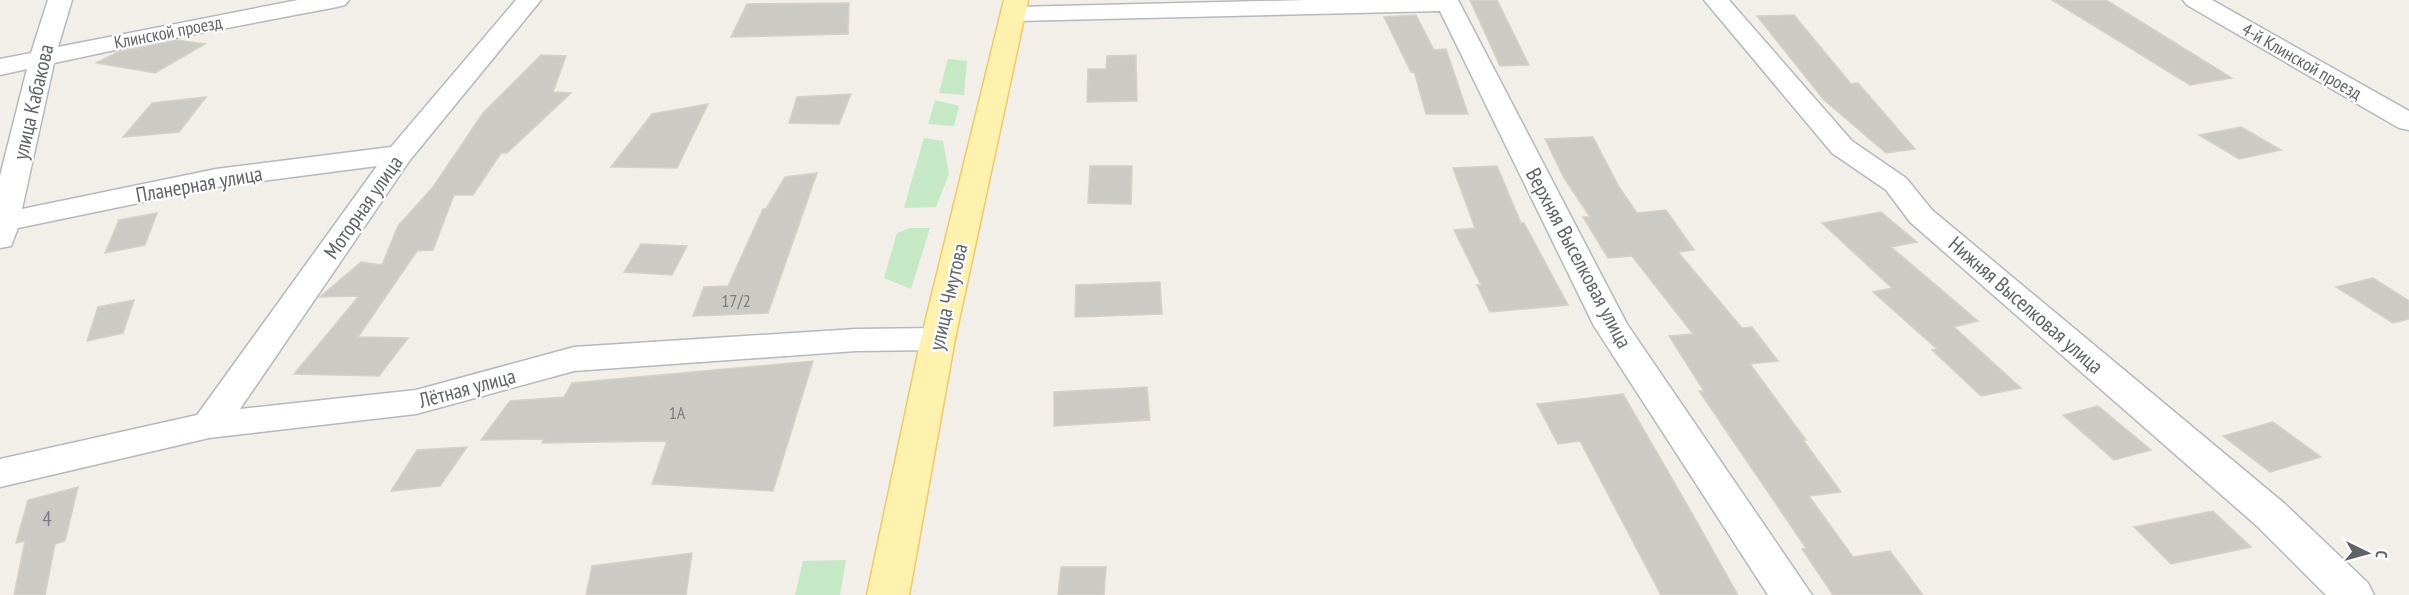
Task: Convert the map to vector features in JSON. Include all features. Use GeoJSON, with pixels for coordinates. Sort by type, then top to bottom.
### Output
{"type":"FeatureCollection","features":[{"type":"Feature","properties":{"kind":"main road","name":"улица Чмутова"},"geometry":{"type":"LineString","coordinates":[[888,595],[938,339],[1015,7]]}},
{"type":"Feature","properties":{"kind":"street","name":"улица Кабакова"},"geometry":{"type":"LineString","coordinates":[[2,228],[42,59],[60,0]]}},
{"type":"Feature","properties":{"kind":"street","name":"Клинской проезд"},"geometry":{"type":"LineString","coordinates":[[0,67],[148,35],[337,0]]}},
{"type":"Feature","properties":{"kind":"street","name":"Моторная улица"},"geometry":{"type":"LineString","coordinates":[[209,425],[400,154],[530,0]]}},
{"type":"Feature","properties":{"kind":"street","name":"Нижняя Выселковая улица"},"geometry":{"type":"LineString","coordinates":[[1716,0],[1842,147],[1896,184],[1921,216],[2271,515],[2353,595]]}},
{"type":"Feature","properties":{"kind":"street","name":"4-й Клинской проезд"},"geometry":{"type":"LineString","coordinates":[[2196,0],[2409,122]]}},
{"type":"Feature","properties":{"kind":"street"},"geometry":{"type":"LineString","coordinates":[[1015,7],[1447,2]]}},
{"type":"Feature","properties":{"kind":"street","name":"Верхняя Выселковая улица"},"geometry":{"type":"LineString","coordinates":[[1447,2],[1611,326],[1791,595]]}},
{"type":"Feature","properties":{"kind":"street","name":"Планерная улица"},"geometry":{"type":"LineString","coordinates":[[2,228],[216,178],[400,154]]}},
{"type":"Feature","properties":{"kind":"street","name":"Лётная улица"},"geometry":{"type":"LineString","coordinates":[[0,472],[209,425],[416,402],[574,359],[856,340],[938,339]]}},
{"type":"Feature","properties":{"kind":"green space"},"geometry":{"type":"Polygon","coordinates":[[[948,59],[967,61],[964,95],[939,93],[948,59]]]}},
{"type":"Feature","properties":{"kind":"green space"},"geometry":{"type":"Polygon","coordinates":[[[935,100],[959,106],[954,126],[928,124],[935,100]]]}},
{"type":"Feature","properties":{"kind":"green space"},"geometry":{"type":"Polygon","coordinates":[[[924,138],[943,141],[949,174],[936,207],[904,208],[924,138]]]}},
{"type":"Feature","properties":{"kind":"green space"},"geometry":{"type":"Polygon","coordinates":[[[910,228],[930,228],[911,289],[884,278],[897,233],[910,228]]]}},
{"type":"Feature","properties":{"kind":"green space"},"geometry":{"type":"Polygon","coordinates":[[[846,560],[840,595],[795,595],[803,561],[846,560]]]}},
{"type":"Feature","properties":{"kind":"building"},"geometry":{"type":"Polygon","coordinates":[[[1470,0],[1497,0],[1529,65],[1500,66],[1470,0]]]}},
{"type":"Feature","properties":{"kind":"building"},"geometry":{"type":"Polygon","coordinates":[[[2052,0],[2106,0],[2232,78],[2190,85],[2052,0]]]}},
{"type":"Feature","properties":{"kind":"building"},"geometry":{"type":"Polygon","coordinates":[[[849,3],[848,34],[731,37],[747,4],[849,3]]]}},
{"type":"Feature","properties":{"kind":"building"},"geometry":{"type":"Polygon","coordinates":[[[1416,15],[1434,50],[1446,49],[1468,114],[1426,114],[1414,71],[1411,72],[1384,17],[1416,15]]]}},
{"type":"Feature","properties":{"kind":"building"},"geometry":{"type":"Polygon","coordinates":[[[1794,15],[1851,84],[1858,83],[1915,149],[1886,153],[1824,100],[1757,16],[1794,15]]]}},
{"type":"Feature","properties":{"kind":"building"},"geometry":{"type":"Polygon","coordinates":[[[177,40],[205,44],[155,73],[96,63],[118,52],[177,40]]]}},
{"type":"Feature","properties":{"kind":"building"},"geometry":{"type":"Polygon","coordinates":[[[541,55],[566,56],[553,92],[571,93],[507,153],[501,153],[473,195],[454,195],[433,250],[417,251],[358,337],[408,338],[379,376],[294,374],[359,296],[320,297],[361,262],[382,265],[398,226],[433,187],[483,113],[541,55]]]}},
{"type":"Feature","properties":{"kind":"building"},"geometry":{"type":"Polygon","coordinates":[[[1136,55],[1137,101],[1087,102],[1088,69],[1106,69],[1107,56],[1136,55]]]}},
{"type":"Feature","properties":{"kind":"building"},"geometry":{"type":"Polygon","coordinates":[[[851,94],[839,124],[789,123],[797,97],[851,94]]]}},
{"type":"Feature","properties":{"kind":"building"},"geometry":{"type":"Polygon","coordinates":[[[206,97],[179,132],[123,137],[152,103],[206,97]]]}},
{"type":"Feature","properties":{"kind":"building"},"geometry":{"type":"Polygon","coordinates":[[[708,104],[677,168],[611,167],[652,114],[708,104]]]}},
{"type":"Feature","properties":{"kind":"building"},"geometry":{"type":"Polygon","coordinates":[[[2241,127],[2281,150],[2239,159],[2199,135],[2241,127]]]}},
{"type":"Feature","properties":{"kind":"building"},"geometry":{"type":"Polygon","coordinates":[[[1593,137],[1619,187],[1637,213],[1666,210],[1694,250],[1678,252],[1742,328],[1752,327],[1778,361],[1750,364],[1841,492],[1809,496],[1853,557],[1890,551],[1923,595],[1833,595],[1802,549],[1806,548],[1699,391],[1704,391],[1669,336],[1693,334],[1632,256],[1608,258],[1583,217],[1590,217],[1564,178],[1545,139],[1593,137]]]}},
{"type":"Feature","properties":{"kind":"building"},"geometry":{"type":"Polygon","coordinates":[[[1090,166],[1132,166],[1131,204],[1088,203],[1090,166]]]}},
{"type":"Feature","properties":{"kind":"building"},"geometry":{"type":"Polygon","coordinates":[[[1497,166],[1521,223],[1524,223],[1568,305],[1490,312],[1477,285],[1481,285],[1454,230],[1475,228],[1453,168],[1497,166]]]}},
{"type":"Feature","properties":{"kind":"building"},"geometry":{"type":"Polygon","coordinates":[[[817,173],[768,313],[693,316],[704,287],[728,286],[763,209],[766,209],[785,177],[817,173]]]}},
{"type":"Feature","properties":{"kind":"building"},"geometry":{"type":"Polygon","coordinates":[[[1881,212],[1917,242],[1891,247],[1978,321],[1954,327],[2021,388],[1981,396],[1932,350],[1937,349],[1873,292],[1892,288],[1822,223],[1881,212]]]}},
{"type":"Feature","properties":{"kind":"building"},"geometry":{"type":"Polygon","coordinates":[[[157,213],[145,245],[105,253],[119,220],[157,213]]]}},
{"type":"Feature","properties":{"kind":"building"},"geometry":{"type":"Polygon","coordinates":[[[641,244],[687,246],[672,275],[624,272],[641,244]]]}},
{"type":"Feature","properties":{"kind":"building"},"geometry":{"type":"Polygon","coordinates":[[[2373,278],[2409,301],[2409,319],[2393,323],[2336,287],[2373,278]]]}},
{"type":"Feature","properties":{"kind":"building"},"geometry":{"type":"Polygon","coordinates":[[[1160,282],[1162,314],[1075,317],[1076,285],[1160,282]]]}},
{"type":"Feature","properties":{"kind":"building"},"geometry":{"type":"Polygon","coordinates":[[[134,300],[123,333],[87,341],[98,307],[134,300]]]}},
{"type":"Feature","properties":{"kind":"building"},"geometry":{"type":"Polygon","coordinates":[[[813,361],[773,491],[652,484],[667,441],[542,443],[544,439],[481,440],[510,401],[564,397],[572,383],[813,361]]]}},
{"type":"Feature","properties":{"kind":"building"},"geometry":{"type":"Polygon","coordinates":[[[1147,387],[1150,420],[1054,426],[1054,392],[1147,387]]]}},
{"type":"Feature","properties":{"kind":"building"},"geometry":{"type":"Polygon","coordinates":[[[1623,394],[1738,595],[1661,595],[1580,441],[1558,444],[1537,404],[1623,394]]]}},
{"type":"Feature","properties":{"kind":"building"},"geometry":{"type":"Polygon","coordinates":[[[2098,406],[2151,450],[2114,460],[2063,415],[2098,406]]]}},
{"type":"Feature","properties":{"kind":"building"},"geometry":{"type":"Polygon","coordinates":[[[2273,422],[2321,457],[2270,472],[2223,436],[2273,422]]]}},
{"type":"Feature","properties":{"kind":"building"},"geometry":{"type":"Polygon","coordinates":[[[467,447],[440,486],[391,491],[417,450],[467,447]]]}},
{"type":"Feature","properties":{"kind":"building"},"geometry":{"type":"Polygon","coordinates":[[[78,487],[65,541],[55,544],[45,595],[14,595],[25,541],[16,543],[28,500],[78,487]]]}},
{"type":"Feature","properties":{"kind":"building"},"geometry":{"type":"Polygon","coordinates":[[[2213,511],[2251,547],[2171,564],[2134,527],[2213,511]]]}},
{"type":"Feature","properties":{"kind":"building"},"geometry":{"type":"Polygon","coordinates":[[[692,553],[686,595],[586,595],[592,566],[692,553]]]}},
{"type":"Feature","properties":{"kind":"building"},"geometry":{"type":"Polygon","coordinates":[[[1061,567],[1106,567],[1104,595],[1058,595],[1061,567]]]}}]}
